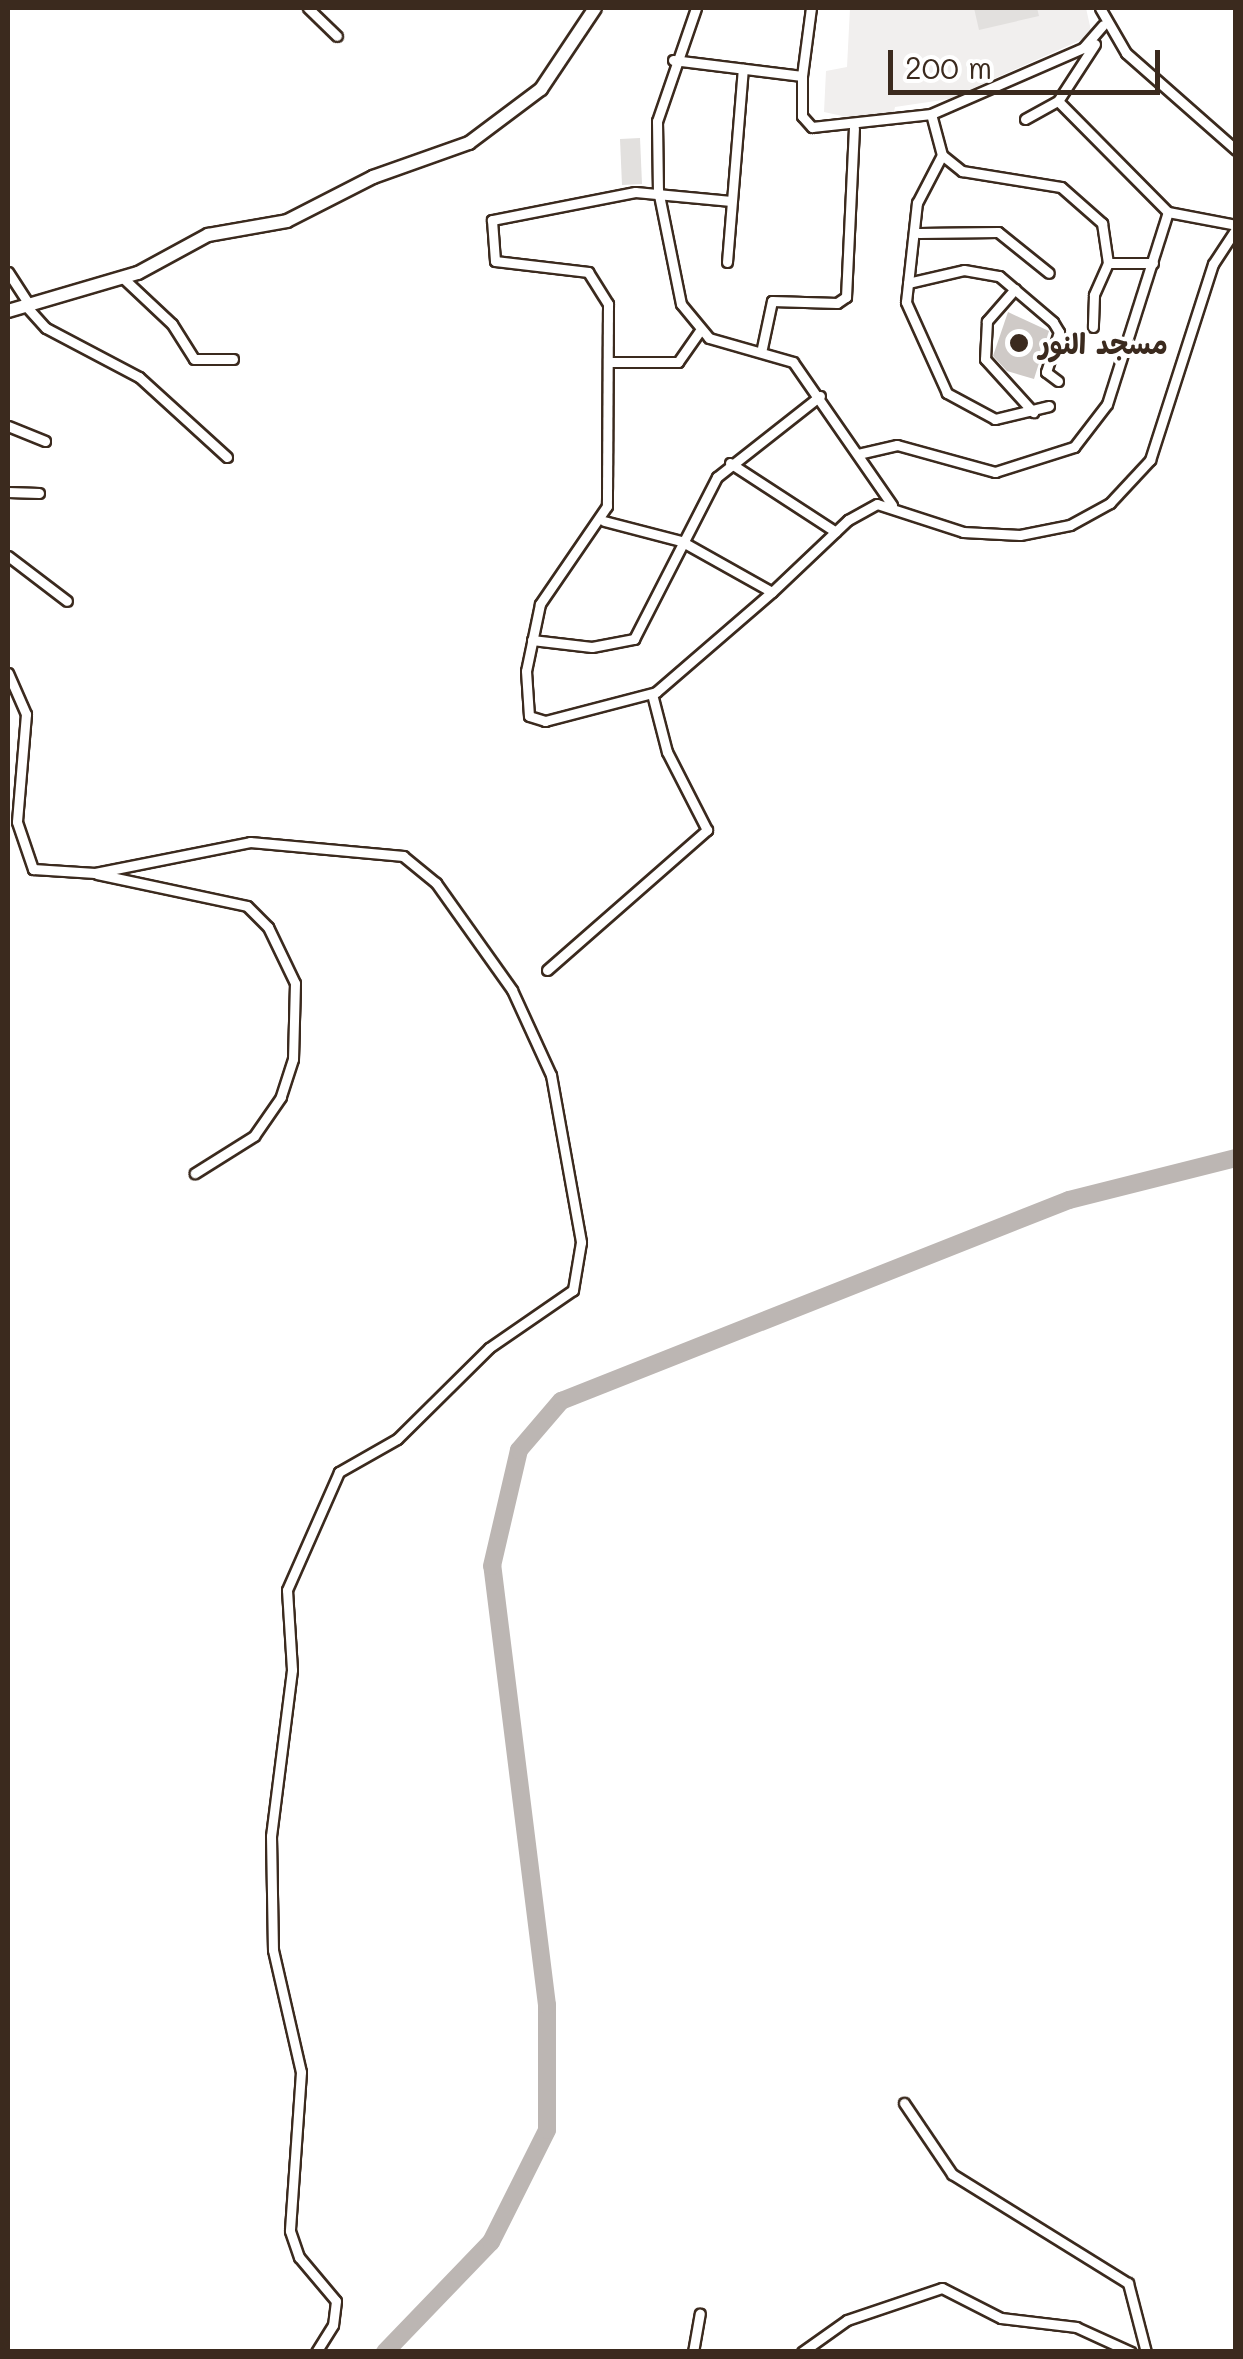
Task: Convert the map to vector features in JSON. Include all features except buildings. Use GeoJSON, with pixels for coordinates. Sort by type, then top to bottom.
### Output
{"type":"FeatureCollection","features":[{"type":"Feature","properties":{"kind":"street"},"geometry":{"type":"LineString","coordinates":[[308,8],[337,36]]}},
{"type":"Feature","properties":{"kind":"street"},"geometry":{"type":"LineString","coordinates":[[8,312],[124,278],[196,239],[287,220],[497,127],[541,89],[595,8]]}},
{"type":"Feature","properties":{"kind":"street"},"geometry":{"type":"LineString","coordinates":[[696,8],[673,60],[657,122],[658,190],[681,304],[700,332],[786,356],[820,396],[892,505]]}},
{"type":"Feature","properties":{"kind":"street"},"geometry":{"type":"LineString","coordinates":[[811,8],[802,76],[808,125],[854,128],[931,114],[1096,42]]}},
{"type":"Feature","properties":{"kind":"street"},"geometry":{"type":"LineString","coordinates":[[1100,8],[1103,24],[1166,93],[1236,150]]}},
{"type":"Feature","properties":{"kind":"street"},"geometry":{"type":"LineString","coordinates":[[1025,119],[1058,101],[1096,42],[1103,24]]}},
{"type":"Feature","properties":{"kind":"street"},"geometry":{"type":"LineString","coordinates":[[673,60],[802,76]]}},
{"type":"Feature","properties":{"kind":"street"},"geometry":{"type":"LineString","coordinates":[[727,262],[743,69]]}},
{"type":"Feature","properties":{"kind":"street"},"geometry":{"type":"LineString","coordinates":[[732,201],[658,190],[514,210],[490,228],[496,261],[578,269],[599,282],[608,304],[604,520],[546,592],[532,640],[524,700],[533,720],[652,694],[869,507],[892,505],[950,530],[1020,535],[1070,526],[1110,503],[1150,460],[1214,264],[1236,228],[1168,212],[1058,101]]}},
{"type":"Feature","properties":{"kind":"street"},"geometry":{"type":"LineString","coordinates":[[931,114],[942,155],[962,171],[1068,190],[1102,223],[1108,263],[1094,296],[1094,327]]}},
{"type":"Feature","properties":{"kind":"street"},"geometry":{"type":"LineString","coordinates":[[762,348],[775,299],[837,304],[846,296],[854,128]]}},
{"type":"Feature","properties":{"kind":"street"},"geometry":{"type":"LineString","coordinates":[[942,155],[919,193],[919,233],[908,283],[912,325],[947,392],[996,419],[1049,406]]}},
{"type":"Feature","properties":{"kind":"street"},"geometry":{"type":"LineString","coordinates":[[858,454],[897,445],[994,472],[1074,446],[1108,404],[1168,212]]}},
{"type":"Feature","properties":{"kind":"street"},"geometry":{"type":"LineString","coordinates":[[919,233],[998,232],[1050,273]]}},
{"type":"Feature","properties":{"kind":"street"},"geometry":{"type":"LineString","coordinates":[[1108,263],[1153,263]]}},
{"type":"Feature","properties":{"kind":"street"},"geometry":{"type":"LineString","coordinates":[[908,283],[979,270],[1015,289],[1059,332],[1046,372],[1058,381]]}},
{"type":"Feature","properties":{"kind":"street"},"geometry":{"type":"LineString","coordinates":[[8,272],[46,328],[139,377],[227,457]]}},
{"type":"Feature","properties":{"kind":"street"},"geometry":{"type":"LineString","coordinates":[[124,278],[172,324],[194,359],[233,359]]}},
{"type":"Feature","properties":{"kind":"street"},"geometry":{"type":"LineString","coordinates":[[1015,289],[987,321],[985,359],[1033,412]]}},
{"type":"Feature","properties":{"kind":"street"},"geometry":{"type":"LineString","coordinates":[[608,362],[678,362],[700,332]]}},
{"type":"Feature","properties":{"kind":"street"},"geometry":{"type":"LineString","coordinates":[[532,640],[626,644],[681,541],[730,463],[820,396]]}},
{"type":"Feature","properties":{"kind":"street"},"geometry":{"type":"LineString","coordinates":[[8,426],[45,441]]}},
{"type":"Feature","properties":{"kind":"street"},"geometry":{"type":"LineString","coordinates":[[730,463],[836,532]]}},
{"type":"Feature","properties":{"kind":"street"},"geometry":{"type":"LineString","coordinates":[[8,492],[39,493]]}},
{"type":"Feature","properties":{"kind":"street"},"geometry":{"type":"LineString","coordinates":[[604,520],[681,541],[772,592]]}},
{"type":"Feature","properties":{"kind":"street"},"geometry":{"type":"LineString","coordinates":[[8,556],[67,601]]}},
{"type":"Feature","properties":{"kind":"street"},"geometry":{"type":"LineString","coordinates":[[8,673],[26,714],[17,822],[26,860],[40,872],[95,873],[247,906],[268,927],[295,983],[297,1024],[281,1097],[254,1136],[196,1174]]}},
{"type":"Feature","properties":{"kind":"street"},"geometry":{"type":"LineString","coordinates":[[547,970],[707,830],[667,752],[652,694]]}},
{"type":"Feature","properties":{"kind":"street"},"geometry":{"type":"LineString","coordinates":[[95,873],[250,842],[382,850],[414,862],[446,896],[535,1028],[581,1242],[581,1272],[564,1300],[489,1348],[397,1439],[339,1472],[287,1590],[292,1689],[274,1801],[273,1934],[301,2072],[290,2231],[299,2257],[336,2301],[334,2324],[316,2352]]}},
{"type":"Feature","properties":{"kind":"street"},"geometry":{"type":"LineString","coordinates":[[904,2104],[952,2174],[1128,2283],[1146,2352]]}},
{"type":"Feature","properties":{"kind":"street"},"geometry":{"type":"LineString","coordinates":[[802,2352],[848,2320],[942,2288],[1001,2318],[1076,2327],[1130,2352]]}},
{"type":"Feature","properties":{"kind":"street"},"geometry":{"type":"LineString","coordinates":[[693,2352],[700,2314]]}},
{"type":"Feature","properties":{"kind":"shaded area"},"geometry":{"type":"Polygon","coordinates":[[[850,8],[1086,8],[1092,35],[949,99],[895,107],[893,117],[847,117],[824,112],[826,71],[847,67],[850,8]]]}},
{"type":"Feature","properties":{"kind":"shaded area"},"geometry":{"type":"Polygon","coordinates":[[[974,8],[1037,8],[1039,16],[979,30],[974,8]]]}},
{"type":"Feature","properties":{"kind":"shaded area"},"geometry":{"type":"Polygon","coordinates":[[[640,138],[642,184],[622,185],[620,139],[640,138]]]}},
{"type":"Feature","properties":{"kind":"waterway"},"geometry":{"type":"LineString","coordinates":[[385,2352],[491,2242],[547,2130],[547,2005],[492,1566],[519,1450],[561,1401],[1069,1200],[1236,1158]]}},
{"type":"Feature","properties":{"kind":"place","name":"مسجد النور"},"geometry":{"type":"Point","coordinates":[1019,343]}}]}
